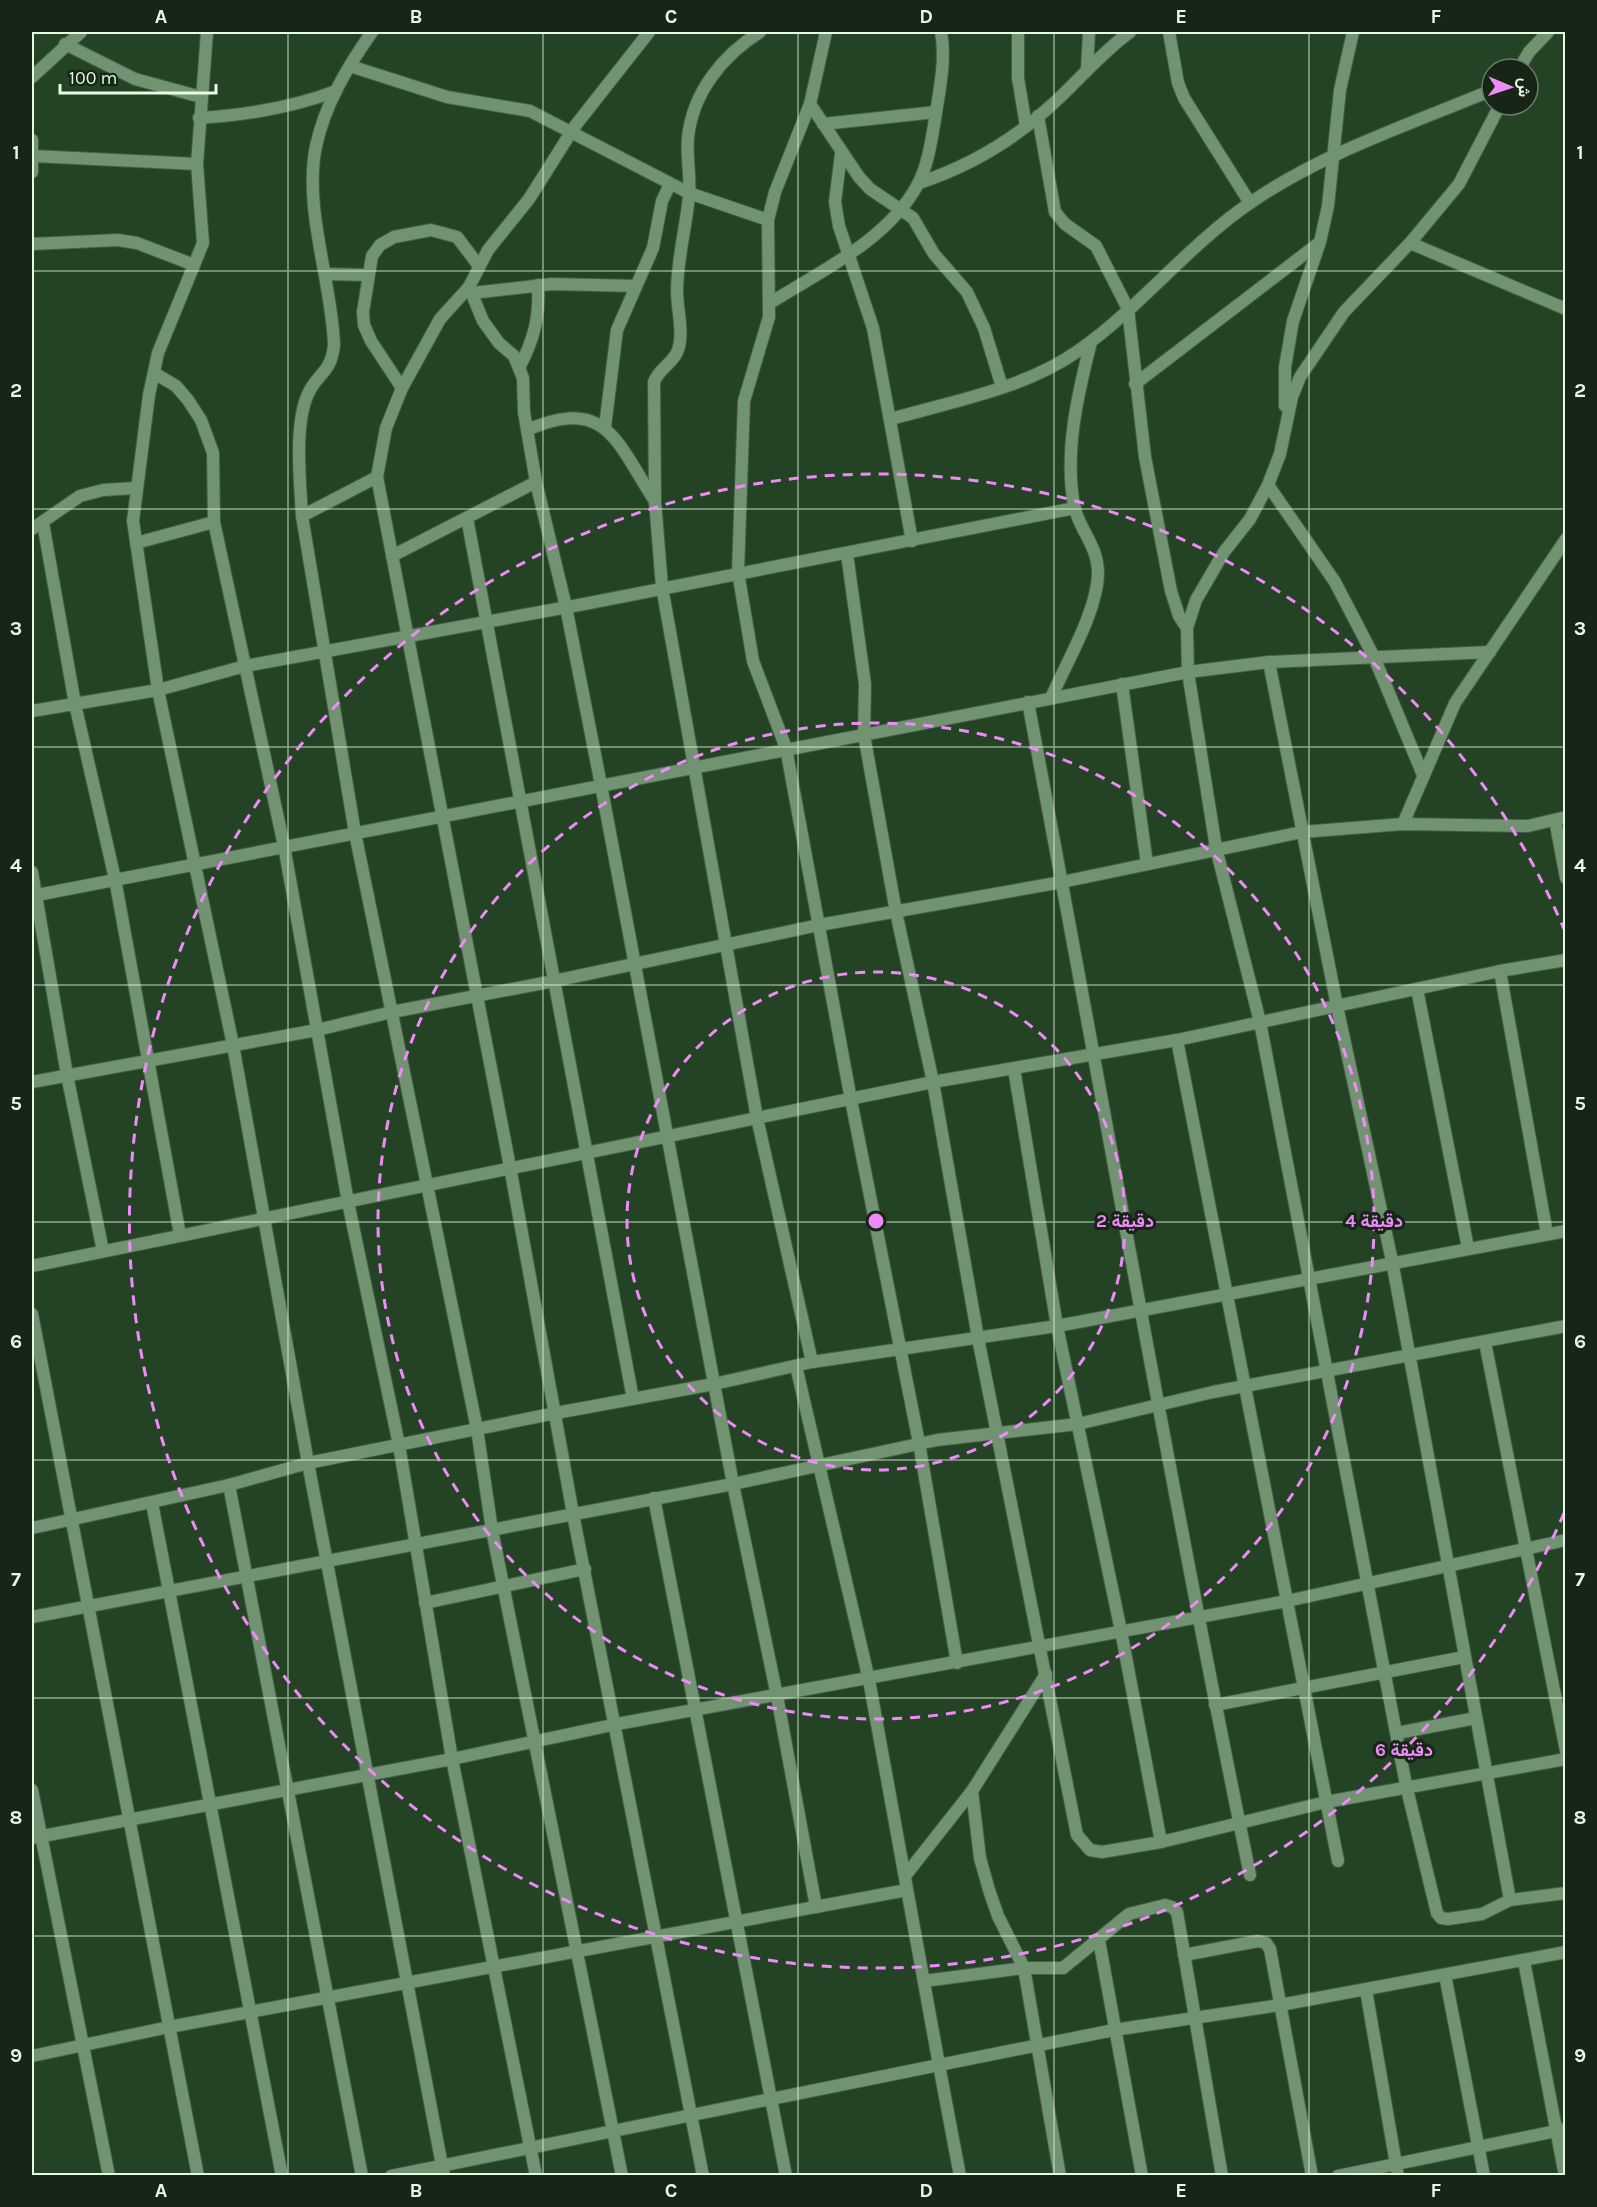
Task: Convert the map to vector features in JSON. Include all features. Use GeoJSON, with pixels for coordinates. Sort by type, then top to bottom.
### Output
{"type":"FeatureCollection","features":[{"type":"Feature","properties":{"kind":"street"},"geometry":{"type":"LineString","coordinates":[[32,77],[65,44],[81,32]]}},
{"type":"Feature","properties":{"kind":"street"},"geometry":{"type":"LineString","coordinates":[[207,32],[199,118],[198,164],[203,243],[172,313],[154,373],[135,488],[133,521],[158,690],[233,1045],[308,1464],[443,2170]]}},
{"type":"Feature","properties":{"kind":"street"},"geometry":{"type":"LineString","coordinates":[[372,32],[336,91],[316,147],[314,175],[334,345],[331,363],[308,395],[299,468],[302,516],[355,833],[477,1429],[503,1588],[622,2175]]}},
{"type":"Feature","properties":{"kind":"street"},"geometry":{"type":"LineString","coordinates":[[649,32],[571,133],[529,200],[488,250],[470,290],[440,319],[402,388],[386,428],[377,477],[440,816],[510,1167],[573,1514],[703,2175]]}},
{"type":"Feature","properties":{"kind":"street"},"geometry":{"type":"LineString","coordinates":[[760,32],[721,63],[700,97],[688,137],[689,193],[677,290],[678,352],[657,374],[654,382],[655,501],[662,587],[724,945],[757,1118],[812,1362]]}},
{"type":"Feature","properties":{"kind":"street"},"geometry":{"type":"LineString","coordinates":[[826,32],[810,104],[776,192],[768,220],[770,303],[766,332],[747,384],[744,401],[738,572],[753,661],[786,748],[850,1100],[919,1443],[957,1663]]}},
{"type":"Feature","properties":{"kind":"street"},"geometry":{"type":"LineString","coordinates":[[1018,32],[1018,78],[1026,126]]}},
{"type":"Feature","properties":{"kind":"street"},"geometry":{"type":"LineString","coordinates":[[1087,70],[1089,32]]}},
{"type":"Feature","properties":{"kind":"street"},"geometry":{"type":"LineString","coordinates":[[919,183],[974,160],[1026,126],[1112,44],[1130,32]]}},
{"type":"Feature","properties":{"kind":"street"},"geometry":{"type":"LineString","coordinates":[[1169,32],[1178,83],[1184,98],[1250,203]]}},
{"type":"Feature","properties":{"kind":"street"},"geometry":{"type":"LineString","coordinates":[[1353,32],[1340,90],[1334,157],[1320,242],[1293,321],[1286,367],[1285,423],[1280,454],[1268,485],[1250,519],[1224,552],[1196,600],[1187,628],[1188,672],[1216,848],[1260,1022],[1328,1371],[1383,1671],[1406,1785],[1437,1913],[1441,1918],[1448,1919],[1488,1913],[1510,1900],[1566,1893]]}},
{"type":"Feature","properties":{"kind":"street"},"geometry":{"type":"LineString","coordinates":[[1526,57],[1548,32]]}},
{"type":"Feature","properties":{"kind":"street"},"geometry":{"type":"LineString","coordinates":[[770,303],[847,254],[882,228],[901,209],[919,183],[929,153],[936,112],[943,56],[943,33]]}},
{"type":"Feature","properties":{"kind":"street"},"geometry":{"type":"LineString","coordinates":[[65,44],[135,79],[201,97]]}},
{"type":"Feature","properties":{"kind":"street"},"geometry":{"type":"LineString","coordinates":[[350,66],[447,96],[530,111],[689,193],[768,220]]}},
{"type":"Feature","properties":{"kind":"street"},"geometry":{"type":"LineString","coordinates":[[199,118],[246,115],[311,100],[336,91]]}},
{"type":"Feature","properties":{"kind":"street"},"geometry":{"type":"LineString","coordinates":[[891,419],[1002,387],[1040,372],[1090,342],[1250,203],[1334,157],[1480,95]]}},
{"type":"Feature","properties":{"kind":"street"},"geometry":{"type":"LineString","coordinates":[[810,104],[841,154],[870,189],[913,218],[934,254],[967,292],[984,328],[1002,387]]}},
{"type":"Feature","properties":{"kind":"street"},"geometry":{"type":"LineString","coordinates":[[823,124],[936,112]]}},
{"type":"Feature","properties":{"kind":"street"},"geometry":{"type":"LineString","coordinates":[[1038,116],[1055,212],[1065,224],[1096,246],[1128,309],[1133,337],[1134,384],[1145,457],[1171,591],[1179,616],[1187,628]]}},
{"type":"Feature","properties":{"kind":"street"},"geometry":{"type":"LineString","coordinates":[[1285,423],[1300,377],[1320,346],[1344,312],[1410,243],[1459,184],[1494,117]]}},
{"type":"Feature","properties":{"kind":"street"},"geometry":{"type":"LineString","coordinates":[[32,140],[32,172]]}},
{"type":"Feature","properties":{"kind":"street"},"geometry":{"type":"LineString","coordinates":[[841,154],[835,202],[847,254],[873,328],[912,541]]}},
{"type":"Feature","properties":{"kind":"street"},"geometry":{"type":"LineString","coordinates":[[33,156],[198,164]]}},
{"type":"Feature","properties":{"kind":"street"},"geometry":{"type":"LineString","coordinates":[[605,427],[614,343],[656,240],[662,201],[670,184]]}},
{"type":"Feature","properties":{"kind":"street"},"geometry":{"type":"LineString","coordinates":[[402,388],[376,350],[364,325],[367,275],[372,256],[380,245],[394,237],[431,230],[457,237],[479,266]]}},
{"type":"Feature","properties":{"kind":"street"},"geometry":{"type":"LineString","coordinates":[[32,244],[118,240],[137,243],[194,265]]}},
{"type":"Feature","properties":{"kind":"street"},"geometry":{"type":"LineString","coordinates":[[1134,384],[1320,242]]}},
{"type":"Feature","properties":{"kind":"street"},"geometry":{"type":"LineString","coordinates":[[1410,243],[1566,309]]}},
{"type":"Feature","properties":{"kind":"street"},"geometry":{"type":"LineString","coordinates":[[326,274],[367,275]]}},
{"type":"Feature","properties":{"kind":"street"},"geometry":{"type":"LineString","coordinates":[[470,290],[538,285],[636,286]]}},
{"type":"Feature","properties":{"kind":"street"},"geometry":{"type":"LineString","coordinates":[[520,366],[534,336],[538,320],[538,285]]}},
{"type":"Feature","properties":{"kind":"street"},"geometry":{"type":"LineString","coordinates":[[470,290],[490,333],[514,356],[520,366],[527,430],[536,482],[566,608],[601,785],[733,1484],[777,1696],[816,1907]]}},
{"type":"Feature","properties":{"kind":"street"},"geometry":{"type":"LineString","coordinates":[[1051,698],[1088,615],[1098,576],[1097,556],[1075,508],[1072,464],[1077,397],[1090,342]]}},
{"type":"Feature","properties":{"kind":"street"},"geometry":{"type":"LineString","coordinates":[[154,373],[176,386],[188,400],[209,439],[215,471],[214,522],[284,846],[348,1202],[399,1445],[452,1759],[536,2175]]}},
{"type":"Feature","properties":{"kind":"street"},"geometry":{"type":"LineString","coordinates":[[527,430],[557,419],[570,418],[587,420],[605,427],[616,438],[655,501]]}},
{"type":"Feature","properties":{"kind":"street"},"geometry":{"type":"LineString","coordinates":[[302,516],[377,477]]}},
{"type":"Feature","properties":{"kind":"street"},"geometry":{"type":"LineString","coordinates":[[392,556],[536,482]]}},
{"type":"Feature","properties":{"kind":"street"},"geometry":{"type":"LineString","coordinates":[[1268,485],[1335,582],[1374,657],[1423,775]]}},
{"type":"Feature","properties":{"kind":"street"},"geometry":{"type":"LineString","coordinates":[[135,488],[103,490],[80,496],[37,526],[115,879],[146,1061],[180,1235]]}},
{"type":"Feature","properties":{"kind":"street"},"geometry":{"type":"LineString","coordinates":[[32,711],[158,690],[245,666],[566,608],[738,572],[847,554],[1075,508]]}},
{"type":"Feature","properties":{"kind":"street"},"geometry":{"type":"LineString","coordinates":[[467,519],[633,1399]]}},
{"type":"Feature","properties":{"kind":"street"},"geometry":{"type":"LineString","coordinates":[[136,543],[214,522]]}},
{"type":"Feature","properties":{"kind":"street"},"geometry":{"type":"LineString","coordinates":[[1403,824],[1455,703],[1566,538]]}},
{"type":"Feature","properties":{"kind":"street"},"geometry":{"type":"LineString","coordinates":[[847,554],[865,684],[864,735],[896,912],[933,1082],[978,1338],[1077,1835],[1090,1850],[1102,1852],[1161,1842],[1239,1822],[1406,1785],[1566,1759]]}},
{"type":"Feature","properties":{"kind":"street"},"geometry":{"type":"LineString","coordinates":[[34,895],[1188,672],[1269,662],[1490,652]]}},
{"type":"Feature","properties":{"kind":"street"},"geometry":{"type":"LineString","coordinates":[[1269,662],[1337,1006],[1392,1262],[1446,1566],[1510,1900]]}},
{"type":"Feature","properties":{"kind":"street"},"geometry":{"type":"LineString","coordinates":[[1122,684],[1147,864]]}},
{"type":"Feature","properties":{"kind":"street"},"geometry":{"type":"LineString","coordinates":[[1028,702],[1198,1617],[1250,1875]]}},
{"type":"Feature","properties":{"kind":"street"},"geometry":{"type":"LineString","coordinates":[[32,1082],[317,1029],[819,925],[1062,882],[1216,848],[1302,832],[1403,824],[1528,826],[1560,819],[1566,878]]}},
{"type":"Feature","properties":{"kind":"street"},"geometry":{"type":"LineString","coordinates":[[32,872],[34,895],[67,1075],[103,1251]]}},
{"type":"Feature","properties":{"kind":"street"},"geometry":{"type":"LineString","coordinates":[[32,1266],[933,1082],[1177,1040],[1500,971],[1566,960]]}},
{"type":"Feature","properties":{"kind":"street"},"geometry":{"type":"LineString","coordinates":[[1500,971],[1547,1234]]}},
{"type":"Feature","properties":{"kind":"street"},"geometry":{"type":"LineString","coordinates":[[1417,989],[1468,1248]]}},
{"type":"Feature","properties":{"kind":"street"},"geometry":{"type":"LineString","coordinates":[[1177,1040],[1338,1861]]}},
{"type":"Feature","properties":{"kind":"street"},"geometry":{"type":"LineString","coordinates":[[1014,1069],[1057,1326],[1121,1631],[1161,1842]]}},
{"type":"Feature","properties":{"kind":"street"},"geometry":{"type":"LineString","coordinates":[[32,1528],[70,1522],[152,1503],[308,1464],[556,1413],[714,1384],[812,1362],[1057,1326],[1566,1231]]}},
{"type":"Feature","properties":{"kind":"street"},"geometry":{"type":"LineString","coordinates":[[32,1314],[70,1522],[89,1606],[127,1821],[198,2175]]}},
{"type":"Feature","properties":{"kind":"street"},"geometry":{"type":"LineString","coordinates":[[32,1617],[821,1467],[919,1443],[1078,1424],[1246,1385],[1566,1326]]}},
{"type":"Feature","properties":{"kind":"street"},"geometry":{"type":"LineString","coordinates":[[1485,1342],[1566,1751]]}},
{"type":"Feature","properties":{"kind":"street"},"geometry":{"type":"LineString","coordinates":[[796,1366],[869,1680],[960,2175]]}},
{"type":"Feature","properties":{"kind":"street"},"geometry":{"type":"LineString","coordinates":[[229,1485],[286,1791],[362,2175]]}},
{"type":"Feature","properties":{"kind":"street"},"geometry":{"type":"LineString","coordinates":[[654,1498],[786,2175]]}},
{"type":"Feature","properties":{"kind":"street"},"geometry":{"type":"LineString","coordinates":[[152,1503],[282,2175]]}},
{"type":"Feature","properties":{"kind":"street"},"geometry":{"type":"LineString","coordinates":[[36,1838],[452,1759],[616,1724],[869,1680],[1287,1601],[1566,1540]]}},
{"type":"Feature","properties":{"kind":"street"},"geometry":{"type":"LineString","coordinates":[[425,1603],[585,1569]]}},
{"type":"Feature","properties":{"kind":"street"},"geometry":{"type":"LineString","coordinates":[[1215,1705],[1464,1657]]}},
{"type":"Feature","properties":{"kind":"street"},"geometry":{"type":"LineString","coordinates":[[905,1876],[972,1791],[1046,1674]]}},
{"type":"Feature","properties":{"kind":"street"},"geometry":{"type":"LineString","coordinates":[[1397,1733],[1476,1718]]}},
{"type":"Feature","properties":{"kind":"street"},"geometry":{"type":"LineString","coordinates":[[32,1790],[36,1838],[85,2046],[109,2175]]}},
{"type":"Feature","properties":{"kind":"street"},"geometry":{"type":"LineString","coordinates":[[972,1791],[980,1858],[989,1890],[998,1916],[1024,1968],[1060,2175]]}},
{"type":"Feature","properties":{"kind":"street"},"geometry":{"type":"LineString","coordinates":[[32,2056],[170,2027],[907,1890]]}},
{"type":"Feature","properties":{"kind":"street"},"geometry":{"type":"LineString","coordinates":[[924,1981],[1024,1968],[1063,1968],[1129,1914],[1165,1905],[1172,1907],[1177,1912],[1222,2175]]}},
{"type":"Feature","properties":{"kind":"street"},"geometry":{"type":"LineString","coordinates":[[1100,1940],[1114,2030],[1142,2175]]}},
{"type":"Feature","properties":{"kind":"street"},"geometry":{"type":"LineString","coordinates":[[1184,1955],[1258,1941],[1266,1943],[1270,1949],[1312,2175]]}},
{"type":"Feature","properties":{"kind":"street"},"geometry":{"type":"LineString","coordinates":[[391,2175],[443,2170],[531,2147],[1114,2030],[1280,2005],[1566,1952]]}},
{"type":"Feature","properties":{"kind":"street"},"geometry":{"type":"LineString","coordinates":[[1524,1961],[1561,2130],[1565,2175]]}},
{"type":"Feature","properties":{"kind":"street"},"geometry":{"type":"LineString","coordinates":[[1445,1975],[1484,2175]]}},
{"type":"Feature","properties":{"kind":"street"},"geometry":{"type":"LineString","coordinates":[[1365,1990],[1397,2170]]}},
{"type":"Feature","properties":{"kind":"street"},"geometry":{"type":"LineString","coordinates":[[1338,2175],[1397,2170],[1478,2147],[1561,2130]]}}]}
